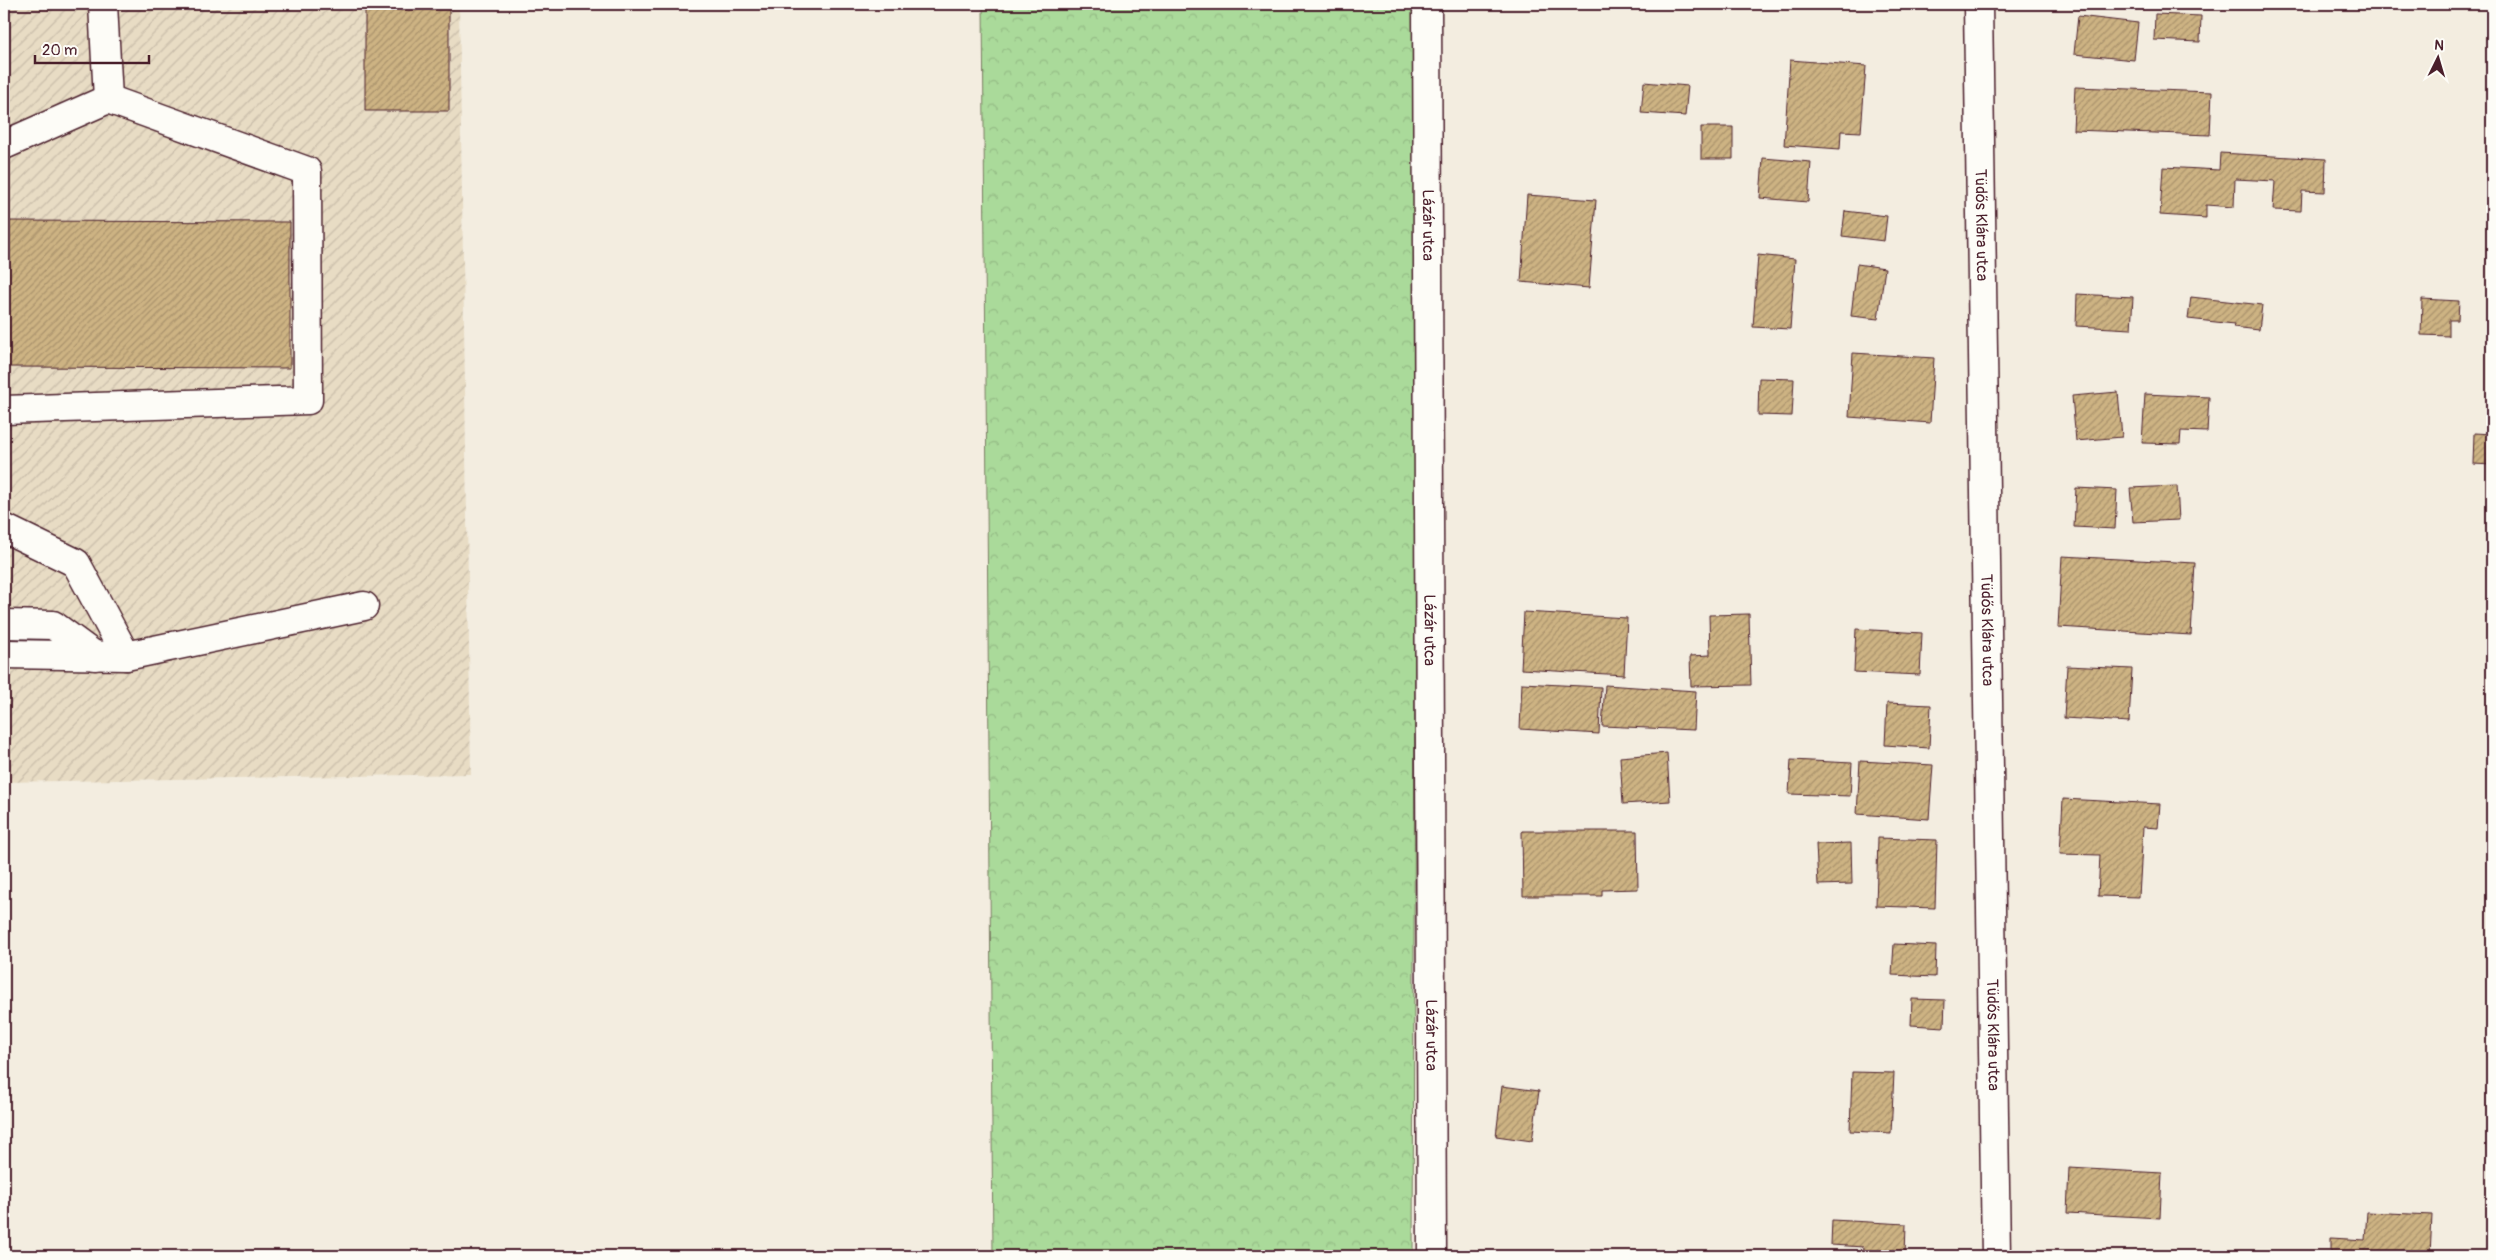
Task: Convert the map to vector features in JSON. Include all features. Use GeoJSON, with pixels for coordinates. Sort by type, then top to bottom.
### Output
{"type":"FeatureCollection","features":[{"type":"Feature","properties":{"kind":"street"},"geometry":{"type":"LineString","coordinates":[[103,4],[108,100]]}},
{"type":"Feature","properties":{"kind":"street","name":"Lázár utca"},"geometry":{"type":"LineString","coordinates":[[1427,4],[1432,1256]]}},
{"type":"Feature","properties":{"kind":"street","name":"Tüdős Klára utca"},"geometry":{"type":"LineString","coordinates":[[1978,4],[1996,1256]]}},
{"type":"Feature","properties":{"kind":"street"},"geometry":{"type":"LineString","coordinates":[[4,145],[108,100],[306,171],[308,400],[4,410]]}},
{"type":"Feature","properties":{"kind":"street"},"geometry":{"type":"LineString","coordinates":[[4,528],[76,564],[126,656]]}},
{"type":"Feature","properties":{"kind":"street"},"geometry":{"type":"LineString","coordinates":[[4,654],[126,656],[364,606]]}},
{"type":"Feature","properties":{"kind":"street"},"geometry":{"type":"LineString","coordinates":[[4,624],[53,625],[95,656]]}},
{"type":"Feature","properties":{"kind":"shaded area"},"geometry":{"type":"Polygon","coordinates":[[[4,4],[459,4],[471,774],[4,782],[4,4]]]}},
{"type":"Feature","properties":{"kind":"green space"},"geometry":{"type":"Polygon","coordinates":[[[983,4],[1417,4],[1413,1256],[993,1256],[983,4]]]}},
{"type":"Feature","properties":{"kind":"building"},"geometry":{"type":"Polygon","coordinates":[[[365,8],[449,8],[449,111],[365,111],[365,8]]]}},
{"type":"Feature","properties":{"kind":"building"},"geometry":{"type":"Polygon","coordinates":[[[2155,14],[2201,16],[2200,42],[2154,40],[2155,14]]]}},
{"type":"Feature","properties":{"kind":"building"},"geometry":{"type":"Polygon","coordinates":[[[2078,16],[2138,23],[2134,60],[2074,54],[2078,16]]]}},
{"type":"Feature","properties":{"kind":"building"},"geometry":{"type":"Polygon","coordinates":[[[1790,60],[1866,66],[1861,132],[1841,131],[1840,149],[1784,145],[1790,60]]]}},
{"type":"Feature","properties":{"kind":"building"},"geometry":{"type":"Polygon","coordinates":[[[1644,82],[1688,86],[1685,116],[1641,113],[1644,82]]]}},
{"type":"Feature","properties":{"kind":"building"},"geometry":{"type":"Polygon","coordinates":[[[2075,87],[2212,92],[2210,135],[2073,130],[2075,87]]]}},
{"type":"Feature","properties":{"kind":"building"},"geometry":{"type":"Polygon","coordinates":[[[1701,127],[1733,127],[1733,159],[1701,159],[1701,127]]]}},
{"type":"Feature","properties":{"kind":"building"},"geometry":{"type":"Polygon","coordinates":[[[2220,153],[2326,159],[2325,192],[2302,191],[2301,211],[2273,210],[2275,181],[2235,179],[2234,207],[2206,205],[2206,218],[2160,215],[2163,167],[2219,170],[2220,153]]]}},
{"type":"Feature","properties":{"kind":"building"},"geometry":{"type":"Polygon","coordinates":[[[1763,158],[1811,162],[1808,202],[1760,198],[1763,158]]]}},
{"type":"Feature","properties":{"kind":"building"},"geometry":{"type":"Polygon","coordinates":[[[1527,195],[1596,200],[1589,288],[1521,282],[1527,195]]]}},
{"type":"Feature","properties":{"kind":"building"},"geometry":{"type":"Polygon","coordinates":[[[1845,211],[1887,216],[1884,241],[1842,236],[1845,211]]]}},
{"type":"Feature","properties":{"kind":"building"},"geometry":{"type":"Polygon","coordinates":[[[4,221],[290,222],[290,368],[4,367],[4,221]]]}},
{"type":"Feature","properties":{"kind":"building"},"geometry":{"type":"Polygon","coordinates":[[[1758,255],[1795,259],[1790,329],[1753,327],[1758,255]]]}},
{"type":"Feature","properties":{"kind":"building"},"geometry":{"type":"Polygon","coordinates":[[[1857,264],[1885,268],[1878,319],[1851,316],[1857,264]]]}},
{"type":"Feature","properties":{"kind":"building"},"geometry":{"type":"Polygon","coordinates":[[[2077,294],[2133,297],[2131,329],[2076,326],[2077,294]]]}},
{"type":"Feature","properties":{"kind":"building"},"geometry":{"type":"Polygon","coordinates":[[[2191,297],[2262,305],[2259,330],[2233,327],[2234,324],[2188,319],[2191,297]]]}},
{"type":"Feature","properties":{"kind":"building"},"geometry":{"type":"Polygon","coordinates":[[[2422,299],[2459,301],[2458,320],[2449,320],[2449,336],[2421,335],[2422,299]]]}},
{"type":"Feature","properties":{"kind":"building"},"geometry":{"type":"Polygon","coordinates":[[[1853,353],[1934,358],[1930,423],[1849,417],[1853,353]]]}},
{"type":"Feature","properties":{"kind":"building"},"geometry":{"type":"Polygon","coordinates":[[[1759,378],[1794,379],[1792,416],[1758,415],[1759,378]]]}},
{"type":"Feature","properties":{"kind":"building"},"geometry":{"type":"Polygon","coordinates":[[[2118,392],[2122,437],[2076,441],[2072,396],[2118,392]]]}},
{"type":"Feature","properties":{"kind":"building"},"geometry":{"type":"Polygon","coordinates":[[[2145,394],[2209,397],[2207,432],[2181,431],[2180,444],[2142,443],[2145,394]]]}},
{"type":"Feature","properties":{"kind":"building"},"geometry":{"type":"Polygon","coordinates":[[[2474,433],[2492,434],[2492,465],[2473,464],[2474,433]]]}},
{"type":"Feature","properties":{"kind":"building"},"geometry":{"type":"Polygon","coordinates":[[[2177,486],[2179,520],[2133,522],[2130,488],[2177,486]]]}},
{"type":"Feature","properties":{"kind":"building"},"geometry":{"type":"Polygon","coordinates":[[[2076,488],[2117,490],[2115,529],[2074,527],[2076,488]]]}},
{"type":"Feature","properties":{"kind":"building"},"geometry":{"type":"Polygon","coordinates":[[[2062,556],[2195,563],[2191,635],[2058,627],[2062,556]]]}},
{"type":"Feature","properties":{"kind":"building"},"geometry":{"type":"Polygon","coordinates":[[[1524,612],[1627,618],[1624,675],[1521,669],[1524,612]]]}},
{"type":"Feature","properties":{"kind":"building"},"geometry":{"type":"Polygon","coordinates":[[[1749,614],[1751,685],[1691,686],[1690,656],[1710,655],[1709,615],[1749,614]]]}},
{"type":"Feature","properties":{"kind":"building"},"geometry":{"type":"Polygon","coordinates":[[[1856,629],[1922,633],[1920,675],[1854,672],[1856,629]]]}},
{"type":"Feature","properties":{"kind":"building"},"geometry":{"type":"Polygon","coordinates":[[[2067,666],[2132,669],[2129,722],[2064,718],[2067,666]]]}},
{"type":"Feature","properties":{"kind":"building"},"geometry":{"type":"Polygon","coordinates":[[[1522,683],[1601,687],[1599,734],[1520,729],[1522,683]]]}},
{"type":"Feature","properties":{"kind":"building"},"geometry":{"type":"Polygon","coordinates":[[[1605,685],[1696,691],[1694,730],[1602,726],[1605,685]]]}},
{"type":"Feature","properties":{"kind":"building"},"geometry":{"type":"Polygon","coordinates":[[[1887,703],[1931,705],[1929,748],[1885,745],[1887,703]]]}},
{"type":"Feature","properties":{"kind":"building"},"geometry":{"type":"Polygon","coordinates":[[[1667,753],[1670,801],[1623,804],[1620,757],[1667,753]]]}},
{"type":"Feature","properties":{"kind":"building"},"geometry":{"type":"Polygon","coordinates":[[[1791,760],[1852,763],[1850,796],[1789,794],[1791,760]]]}},
{"type":"Feature","properties":{"kind":"building"},"geometry":{"type":"Polygon","coordinates":[[[1860,761],[1933,765],[1929,819],[1857,814],[1860,761]]]}},
{"type":"Feature","properties":{"kind":"building"},"geometry":{"type":"Polygon","coordinates":[[[2063,799],[2160,804],[2158,828],[2143,827],[2139,897],[2098,896],[2100,855],[2060,854],[2063,799]]]}},
{"type":"Feature","properties":{"kind":"building"},"geometry":{"type":"Polygon","coordinates":[[[1522,831],[1637,831],[1638,889],[1602,890],[1602,896],[1523,896],[1522,831]]]}},
{"type":"Feature","properties":{"kind":"building"},"geometry":{"type":"Polygon","coordinates":[[[1878,838],[1937,840],[1935,908],[1876,906],[1878,838]]]}},
{"type":"Feature","properties":{"kind":"building"},"geometry":{"type":"Polygon","coordinates":[[[1851,843],[1852,884],[1818,885],[1816,844],[1851,843]]]}},
{"type":"Feature","properties":{"kind":"building"},"geometry":{"type":"Polygon","coordinates":[[[1894,944],[1936,946],[1935,977],[1892,975],[1894,944]]]}},
{"type":"Feature","properties":{"kind":"building"},"geometry":{"type":"Polygon","coordinates":[[[1912,999],[1945,1000],[1944,1027],[1911,1025],[1912,999]]]}},
{"type":"Feature","properties":{"kind":"building"},"geometry":{"type":"Polygon","coordinates":[[[1852,1072],[1894,1073],[1891,1133],[1850,1131],[1852,1072]]]}},
{"type":"Feature","properties":{"kind":"building"},"geometry":{"type":"Polygon","coordinates":[[[1502,1086],[1539,1091],[1532,1141],[1496,1136],[1502,1086]]]}},
{"type":"Feature","properties":{"kind":"building"},"geometry":{"type":"Polygon","coordinates":[[[2069,1168],[2162,1173],[2160,1218],[2067,1213],[2069,1168]]]}},
{"type":"Feature","properties":{"kind":"building"},"geometry":{"type":"Polygon","coordinates":[[[2367,1212],[2432,1215],[2430,1256],[2331,1256],[2331,1238],[2365,1240],[2367,1212]]]}},
{"type":"Feature","properties":{"kind":"building"},"geometry":{"type":"Polygon","coordinates":[[[1832,1220],[1906,1224],[1905,1256],[1863,1256],[1864,1247],[1831,1245],[1832,1220]]]}}]}
